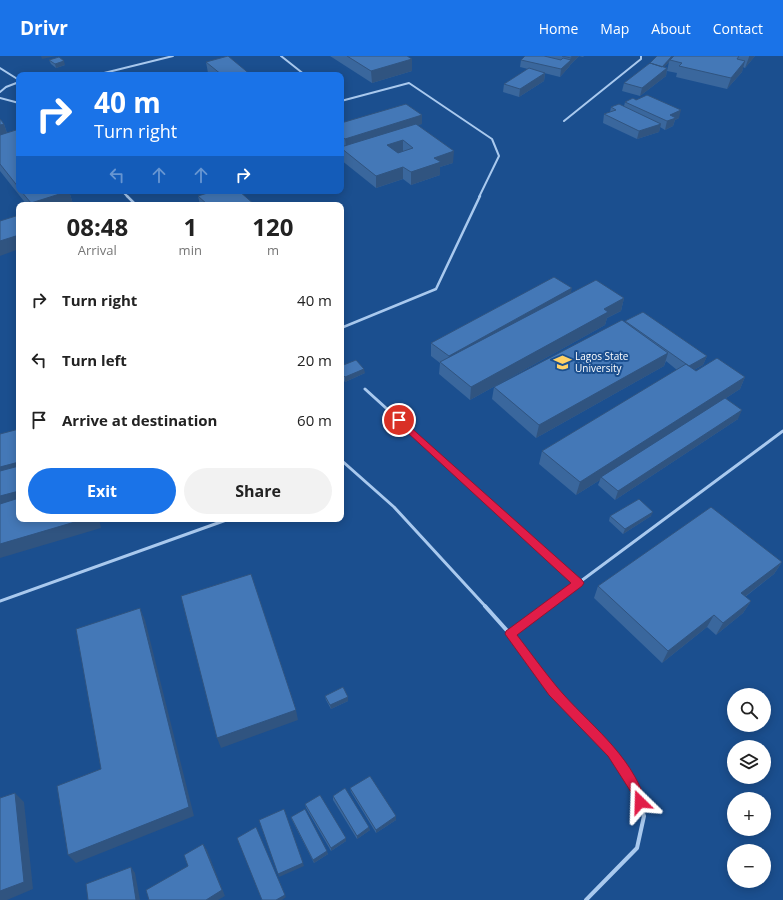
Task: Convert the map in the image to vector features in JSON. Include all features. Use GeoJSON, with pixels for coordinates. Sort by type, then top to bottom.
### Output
{"type":"FeatureCollection","features":[{"type":"Feature","properties":{"kind":"lane"},"geometry":{"type":"LineString","coordinates":[[108,72],[173,56]]}},
{"type":"Feature","properties":{"kind":"lane"},"geometry":{"type":"LineString","coordinates":[[281,56],[301,72]]}},
{"type":"Feature","properties":{"kind":"lane"},"geometry":{"type":"LineString","coordinates":[[564,121],[641,59],[641,56]]}},
{"type":"Feature","properties":{"kind":"lane"},"geometry":{"type":"LineString","coordinates":[[0,68],[16,79]]}},
{"type":"Feature","properties":{"kind":"lane"},"geometry":{"type":"LineString","coordinates":[[0,92],[16,82]]}},
{"type":"Feature","properties":{"kind":"lane"},"geometry":{"type":"LineString","coordinates":[[344,100],[409,83],[492,138],[499,156],[436,290],[344,327]]}},
{"type":"Feature","properties":{"kind":"lane"},"geometry":{"type":"LineString","coordinates":[[0,98],[6,101],[16,103]]}},
{"type":"Feature","properties":{"kind":"lane"},"geometry":{"type":"LineString","coordinates":[[125,194],[133,202]]}},
{"type":"Feature","properties":{"kind":"lane"},"geometry":{"type":"LineString","coordinates":[[365,390],[579,583]]}},
{"type":"Feature","properties":{"kind":"lane"},"geometry":{"type":"LineString","coordinates":[[510,634],[783,432]]}},
{"type":"Feature","properties":{"kind":"lane"},"geometry":{"type":"LineString","coordinates":[[344,463],[394,508],[510,634],[553,691],[612,752],[636,789],[644,816],[637,848],[586,900]]}},
{"type":"Feature","properties":{"kind":"lane"},"geometry":{"type":"LineString","coordinates":[[0,601],[221,522]]}},
{"type":"Feature","properties":{"kind":"building"},"geometry":{"type":"Polygon","coordinates":[[[228,56],[247,72],[218,72],[206,62],[228,56]]]}},
{"type":"Feature","properties":{"kind":"building"},"geometry":{"type":"Polygon","coordinates":[[[347,56],[407,56],[412,59],[371,71],[347,56]]]}},
{"type":"Feature","properties":{"kind":"building"},"geometry":{"type":"Polygon","coordinates":[[[525,56],[544,56],[561,60],[563,58],[571,60],[561,69],[521,60],[525,56]]]}},
{"type":"Feature","properties":{"kind":"building"},"geometry":{"type":"Polygon","coordinates":[[[657,56],[672,56],[662,67],[650,63],[657,56]]]}},
{"type":"Feature","properties":{"kind":"building"},"geometry":{"type":"Polygon","coordinates":[[[674,56],[739,56],[737,59],[745,61],[731,78],[679,66],[682,63],[670,60],[674,56]]]}},
{"type":"Feature","properties":{"kind":"building"},"geometry":{"type":"Polygon","coordinates":[[[59,57],[64,61],[55,64],[49,60],[59,57]]]}},
{"type":"Feature","properties":{"kind":"building"},"geometry":{"type":"Polygon","coordinates":[[[650,63],[667,68],[642,88],[624,83],[650,63]]]}},
{"type":"Feature","properties":{"kind":"building"},"geometry":{"type":"Polygon","coordinates":[[[529,68],[545,73],[520,89],[504,84],[529,68]]]}},
{"type":"Feature","properties":{"kind":"building"},"geometry":{"type":"Polygon","coordinates":[[[647,95],[681,110],[670,115],[676,118],[667,121],[625,102],[633,98],[636,100],[647,95]]]}},
{"type":"Feature","properties":{"kind":"building"},"geometry":{"type":"Polygon","coordinates":[[[406,104],[422,115],[345,139],[344,122],[406,104]]]}},
{"type":"Feature","properties":{"kind":"building"},"geometry":{"type":"Polygon","coordinates":[[[619,104],[661,124],[639,131],[604,114],[616,110],[611,107],[619,104]]]}},
{"type":"Feature","properties":{"kind":"building"},"geometry":{"type":"Polygon","coordinates":[[[0,119],[4,124],[0,125],[0,119]]]}},
{"type":"Feature","properties":{"kind":"building"},"geometry":{"type":"Polygon","coordinates":[[[416,124],[454,151],[434,158],[441,162],[411,172],[403,167],[376,176],[344,150],[344,146],[416,124]],[[403,140],[387,145],[398,153],[413,148],[403,140]]]}},
{"type":"Feature","properties":{"kind":"building"},"geometry":{"type":"Polygon","coordinates":[[[16,130],[16,184],[0,164],[0,135],[16,130]]]}},
{"type":"Feature","properties":{"kind":"building"},"geometry":{"type":"Polygon","coordinates":[[[24,194],[60,194],[34,202],[30,202],[24,194]]]}},
{"type":"Feature","properties":{"kind":"building"},"geometry":{"type":"Polygon","coordinates":[[[204,194],[242,194],[252,202],[205,202],[198,196],[204,194]]]}},
{"type":"Feature","properties":{"kind":"building"},"geometry":{"type":"Polygon","coordinates":[[[16,216],[16,236],[0,241],[0,221],[16,216]]]}},
{"type":"Feature","properties":{"kind":"building"},"geometry":{"type":"Polygon","coordinates":[[[554,277],[572,288],[449,356],[431,343],[554,277]]]}},
{"type":"Feature","properties":{"kind":"building"},"geometry":{"type":"Polygon","coordinates":[[[596,280],[624,298],[604,309],[608,312],[471,387],[440,362],[596,280]]]}},
{"type":"Feature","properties":{"kind":"building"},"geometry":{"type":"Polygon","coordinates":[[[643,312],[707,356],[689,366],[625,321],[643,312]]]}},
{"type":"Feature","properties":{"kind":"building"},"geometry":{"type":"Polygon","coordinates":[[[622,320],[668,353],[539,425],[494,387],[622,320]]]}},
{"type":"Feature","properties":{"kind":"building"},"geometry":{"type":"Polygon","coordinates":[[[717,358],[745,377],[580,482],[542,451],[686,364],[696,371],[717,358]]]}},
{"type":"Feature","properties":{"kind":"building"},"geometry":{"type":"Polygon","coordinates":[[[356,360],[364,369],[345,377],[344,365],[356,360]]]}},
{"type":"Feature","properties":{"kind":"building"},"geometry":{"type":"Polygon","coordinates":[[[725,398],[742,410],[618,491],[601,477],[725,398]]]}},
{"type":"Feature","properties":{"kind":"building"},"geometry":{"type":"Polygon","coordinates":[[[16,430],[16,463],[0,467],[0,434],[16,430]]]}},
{"type":"Feature","properties":{"kind":"building"},"geometry":{"type":"Polygon","coordinates":[[[16,467],[16,492],[0,496],[0,471],[16,467]]]}},
{"type":"Feature","properties":{"kind":"building"},"geometry":{"type":"Polygon","coordinates":[[[16,499],[16,522],[75,522],[0,544],[0,504],[16,499]]]}},
{"type":"Feature","properties":{"kind":"building"},"geometry":{"type":"Polygon","coordinates":[[[639,499],[653,512],[625,529],[610,516],[639,499]]]}},
{"type":"Feature","properties":{"kind":"building"},"geometry":{"type":"Polygon","coordinates":[[[711,507],[782,562],[741,593],[751,601],[723,623],[714,615],[668,651],[598,586],[711,507]]]}},
{"type":"Feature","properties":{"kind":"building"},"geometry":{"type":"Polygon","coordinates":[[[251,574],[296,710],[217,738],[181,596],[251,574]]]}},
{"type":"Feature","properties":{"kind":"building"},"geometry":{"type":"Polygon","coordinates":[[[140,608],[189,807],[68,855],[57,786],[101,769],[76,629],[140,608]]]}},
{"type":"Feature","properties":{"kind":"building"},"geometry":{"type":"Polygon","coordinates":[[[343,687],[348,697],[330,705],[325,696],[343,687]]]}},
{"type":"Feature","properties":{"kind":"building"},"geometry":{"type":"Polygon","coordinates":[[[370,776],[396,816],[376,830],[350,788],[370,776]]]}},
{"type":"Feature","properties":{"kind":"building"},"geometry":{"type":"Polygon","coordinates":[[[345,788],[369,827],[357,836],[333,796],[345,788]]]}},
{"type":"Feature","properties":{"kind":"building"},"geometry":{"type":"Polygon","coordinates":[[[15,793],[24,882],[0,891],[0,798],[15,793]]]}},
{"type":"Feature","properties":{"kind":"building"},"geometry":{"type":"Polygon","coordinates":[[[320,795],[346,838],[331,848],[305,804],[320,795]]]}},
{"type":"Feature","properties":{"kind":"building"},"geometry":{"type":"Polygon","coordinates":[[[284,809],[303,863],[278,874],[259,820],[284,809]]]}},
{"type":"Feature","properties":{"kind":"building"},"geometry":{"type":"Polygon","coordinates":[[[305,809],[327,851],[313,860],[291,817],[305,809]]]}},
{"type":"Feature","properties":{"kind":"building"},"geometry":{"type":"Polygon","coordinates":[[[256,827],[285,895],[276,900],[262,900],[237,838],[256,827]]]}},
{"type":"Feature","properties":{"kind":"building"},"geometry":{"type":"Polygon","coordinates":[[[203,844],[222,890],[206,900],[149,900],[146,890],[188,866],[184,855],[203,844]]]}},
{"type":"Feature","properties":{"kind":"building"},"geometry":{"type":"Polygon","coordinates":[[[131,867],[136,900],[88,900],[86,884],[131,867]]]}},
{"type":"Feature","properties":{"kind":"place","name":"Lagos State University"},"geometry":{"type":"Point","coordinates":[562,362]}},
{"type":"Feature","properties":{"kind":"route"},"geometry":{"type":"LineString","coordinates":[[399,420],[579,583],[510,634],[553,691],[612,752],[636,789],[640,802]]}}]}
